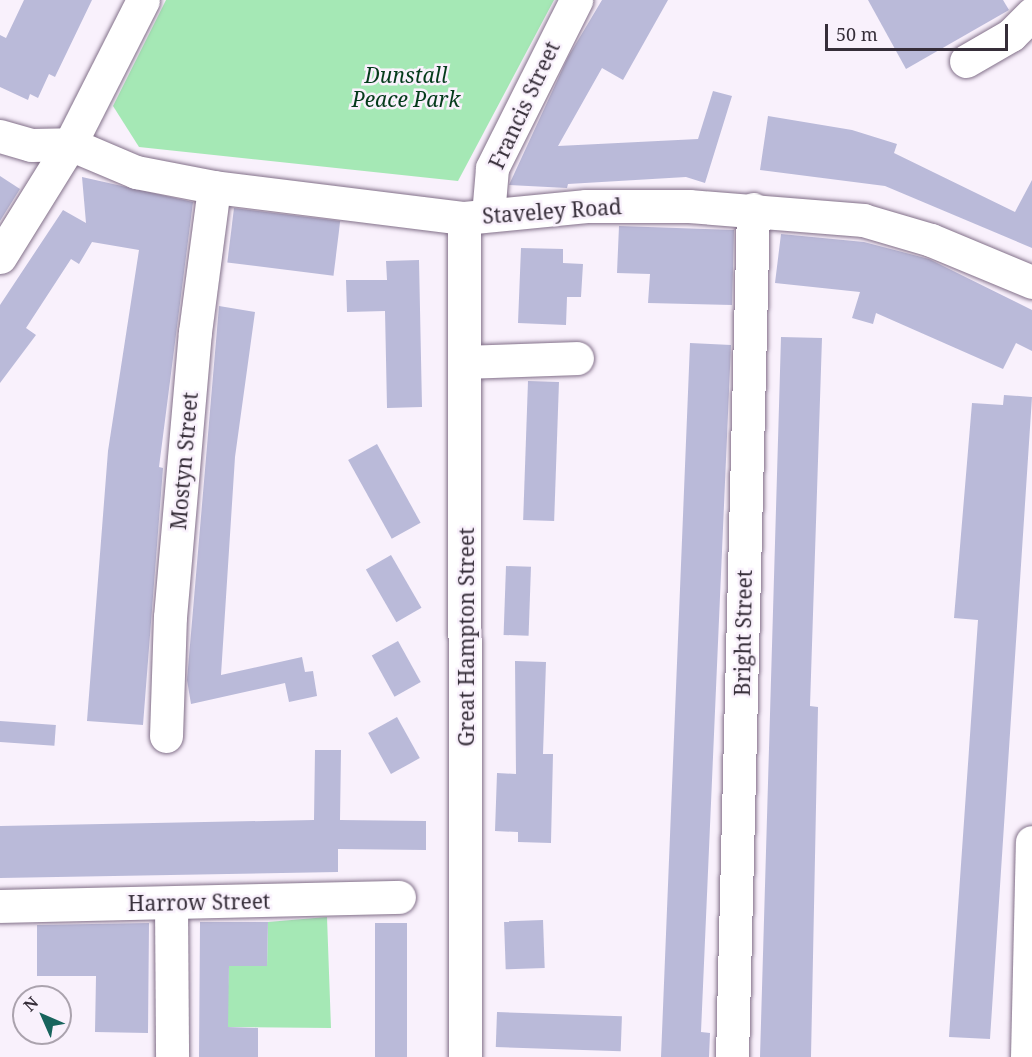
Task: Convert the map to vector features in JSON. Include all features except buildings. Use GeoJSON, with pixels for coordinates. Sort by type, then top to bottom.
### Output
{"type":"FeatureCollection","features":[{"type":"Feature","properties":{"kind":"street"},"geometry":{"type":"LineString","coordinates":[[0,257],[70,144],[143,0]]}},
{"type":"Feature","properties":{"kind":"street","name":"Francis Street"},"geometry":{"type":"LineString","coordinates":[[476,217],[492,168],[576,0]]}},
{"type":"Feature","properties":{"kind":"street"},"geometry":{"type":"LineString","coordinates":[[966,61],[1011,35],[1032,14]]}},
{"type":"Feature","properties":{"kind":"street"},"geometry":{"type":"LineString","coordinates":[[0,136],[31,145],[70,144]]}},
{"type":"Feature","properties":{"kind":"street","name":"Staveley Road"},"geometry":{"type":"LineString","coordinates":[[70,144],[136,172],[214,187],[476,217],[586,206],[753,209],[887,224],[1032,282]]}},
{"type":"Feature","properties":{"kind":"street","name":"Mostyn Street"},"geometry":{"type":"LineString","coordinates":[[166,736],[170,617],[193,356],[214,187]]}},
{"type":"Feature","properties":{"kind":"street","name":"Bright Street"},"geometry":{"type":"LineString","coordinates":[[732,1057],[753,209]]}},
{"type":"Feature","properties":{"kind":"street","name":"Great Hampton Street"},"geometry":{"type":"LineString","coordinates":[[465,1056],[465,362],[476,217]]}},
{"type":"Feature","properties":{"kind":"street"},"geometry":{"type":"LineString","coordinates":[[465,362],[577,358]]}},
{"type":"Feature","properties":{"kind":"street"},"geometry":{"type":"LineString","coordinates":[[1027,1057],[1032,842]]}},
{"type":"Feature","properties":{"kind":"street","name":"Harrow Street"},"geometry":{"type":"LineString","coordinates":[[0,906],[399,897]]}},
{"type":"Feature","properties":{"kind":"street"},"geometry":{"type":"LineString","coordinates":[[171,903],[172,1057]]}},
{"type":"Feature","properties":{"kind":"green space","name":"Dunstall Peace Park"},"geometry":{"type":"Polygon","coordinates":[[[166,0],[554,0],[458,181],[139,147],[113,106],[166,0]]]}},
{"type":"Feature","properties":{"kind":"green space"},"geometry":{"type":"Polygon","coordinates":[[[327,917],[331,1028],[226,1027],[229,966],[267,966],[268,922],[327,917]]]}}]}
